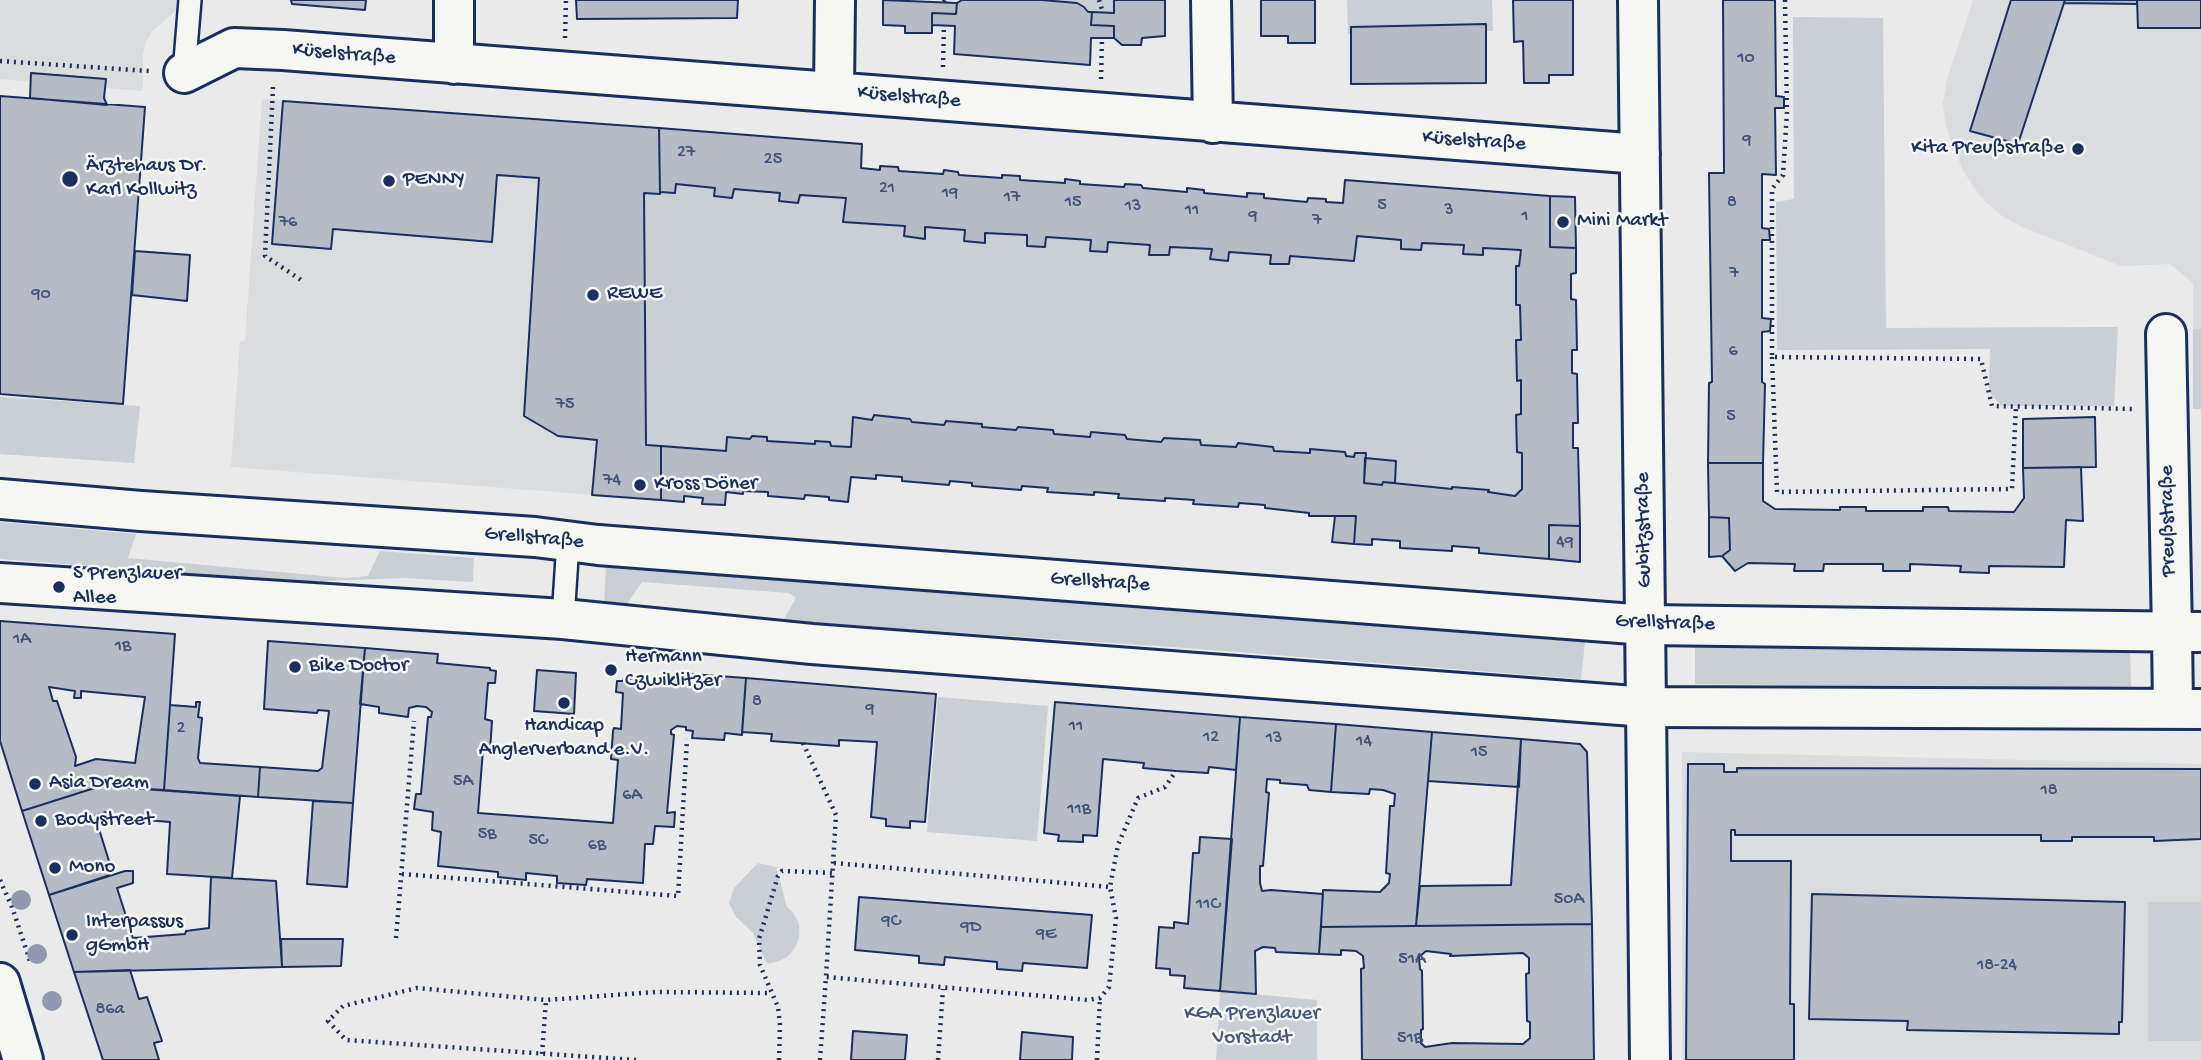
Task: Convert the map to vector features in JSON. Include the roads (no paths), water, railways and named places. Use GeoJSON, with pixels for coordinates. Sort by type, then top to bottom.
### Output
{"type":"FeatureCollection","features":[{"type":"Feature","properties":{"kind":"street"},"geometry":{"type":"LineString","coordinates":[[454,0],[454,64]]}},
{"type":"Feature","properties":{"kind":"street"},"geometry":{"type":"LineString","coordinates":[[834,92],[835,0]]}},
{"type":"Feature","properties":{"kind":"street"},"geometry":{"type":"LineString","coordinates":[[1212,0],[1213,123]]}},
{"type":"Feature","properties":{"kind":"street","name":"Gubitzstraße"},"geometry":{"type":"LineString","coordinates":[[1638,0],[1650,1060]]}},
{"type":"Feature","properties":{"kind":"street","name":"Küselstraße"},"geometry":{"type":"LineString","coordinates":[[184,73],[234,48],[1640,155]]}},
{"type":"Feature","properties":{"kind":"street","name":"Preußstraße"},"geometry":{"type":"LineString","coordinates":[[2166,334],[2167,408],[2187,632],[2187,709]]}},
{"type":"Feature","properties":{"kind":"street","name":"Grellstraße"},"geometry":{"type":"LineString","coordinates":[[0,499],[141,512],[536,537],[568,542],[1646,625],[2187,632]]}},
{"type":"Feature","properties":{"kind":"street"},"geometry":{"type":"LineString","coordinates":[[0,583],[563,619],[812,644],[1647,707],[2187,709]]}},
{"type":"Feature","properties":{"kind":"street"},"geometry":{"type":"LineString","coordinates":[[17,978],[23,1060]]}},
{"type":"Feature","properties":{"kind":"lane"},"geometry":{"type":"LineString","coordinates":[[184,73],[190,0]]}},
{"type":"Feature","properties":{"kind":"lane"},"geometry":{"type":"LineString","coordinates":[[563,619],[568,542]]}},
{"type":"Feature","properties":{"kind":"place","name":"Kita Preußstraße"},"geometry":{"type":"Point","coordinates":[2078,149]}},
{"type":"Feature","properties":{"kind":"place","name":"Ärztehaus Dr. Karl Kollwitz"},"geometry":{"type":"Point","coordinates":[70,179]}},
{"type":"Feature","properties":{"kind":"place","name":"PENNY"},"geometry":{"type":"Point","coordinates":[389,181]}},
{"type":"Feature","properties":{"kind":"place","name":"Mini Markt"},"geometry":{"type":"Point","coordinates":[1563,222]}},
{"type":"Feature","properties":{"kind":"place","name":"REWE"},"geometry":{"type":"Point","coordinates":[593,295]}},
{"type":"Feature","properties":{"kind":"place","name":"Kross Döner"},"geometry":{"type":"Point","coordinates":[640,485]}},
{"type":"Feature","properties":{"kind":"place","name":"S Prenzlauer Allee"},"geometry":{"type":"Point","coordinates":[59,587]}},
{"type":"Feature","properties":{"kind":"place","name":"Bike Doctor"},"geometry":{"type":"Point","coordinates":[295,667]}},
{"type":"Feature","properties":{"kind":"place","name":"Hermann Czwiklitzer"},"geometry":{"type":"Point","coordinates":[611,670]}},
{"type":"Feature","properties":{"kind":"place","name":"Handicap Anglerverband e.V."},"geometry":{"type":"Point","coordinates":[564,703]}},
{"type":"Feature","properties":{"kind":"place","name":"Asia Dream"},"geometry":{"type":"Point","coordinates":[35,784]}},
{"type":"Feature","properties":{"kind":"place","name":"Bodystreet"},"geometry":{"type":"Point","coordinates":[41,821]}},
{"type":"Feature","properties":{"kind":"place","name":"Mono"},"geometry":{"type":"Point","coordinates":[55,868]}},
{"type":"Feature","properties":{"kind":"place","name":"Interpassus gGmbH"},"geometry":{"type":"Point","coordinates":[72,935]}},
{"type":"Feature","properties":{"kind":"park label","name":"KGA Prenzlauer Vorstadt"},"geometry":{"type":"Point","coordinates":[1252,1027]}}]}
